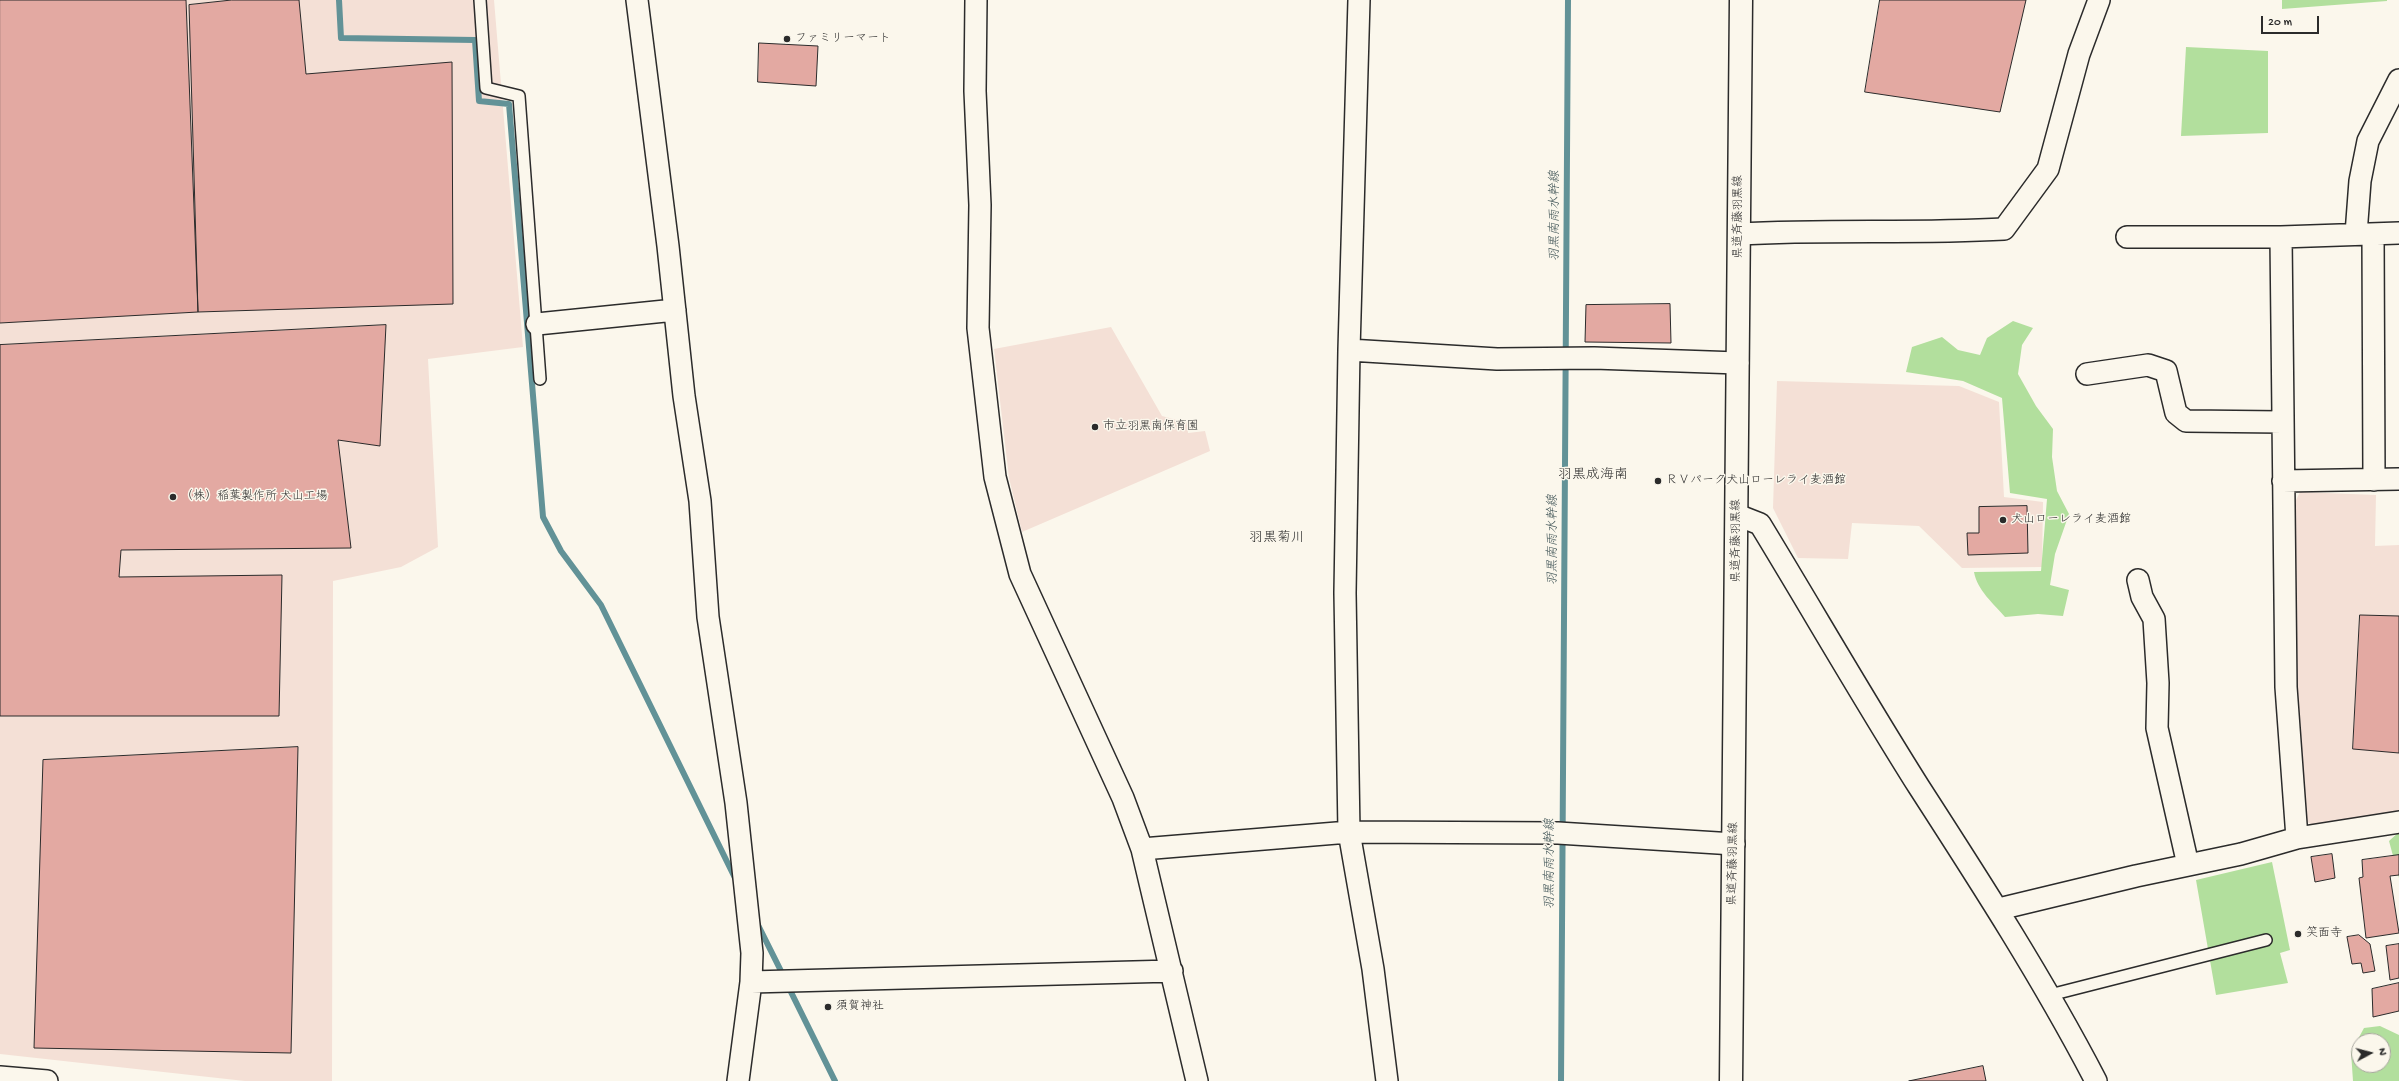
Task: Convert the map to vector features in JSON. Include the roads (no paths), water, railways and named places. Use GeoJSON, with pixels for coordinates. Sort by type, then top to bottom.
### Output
{"type":"FeatureCollection","features":[{"type":"Feature","properties":{"kind":"main road","name":"県道斉藤羽黒線"},"geometry":{"type":"LineString","coordinates":[[1731,1081],[1739,234],[1737,5]]}},
{"type":"Feature","properties":{"kind":"street"},"geometry":{"type":"LineString","coordinates":[[638,0],[684,396],[700,501],[708,617],[736,803],[752,953],[751,982],[738,1081]]}},
{"type":"Feature","properties":{"kind":"street"},"geometry":{"type":"LineString","coordinates":[[976,0],[975,91],[980,206],[978,328],[995,477],[1020,574],[1123,798],[1142,848],[1197,1081]]}},
{"type":"Feature","properties":{"kind":"street"},"geometry":{"type":"LineString","coordinates":[[1359,0],[1349,350],[1345,593],[1348,832],[1373,969],[1387,1081]]}},
{"type":"Feature","properties":{"kind":"street"},"geometry":{"type":"LineString","coordinates":[[1739,234],[1804,230],[1954,232],[2004,229],[2048,169],[2079,54],[2099,0]]}},
{"type":"Feature","properties":{"kind":"street"},"geometry":{"type":"LineString","coordinates":[[2374,480],[2364,234],[2360,181],[2368,141],[2399,80]]}},
{"type":"Feature","properties":{"kind":"street"},"geometry":{"type":"LineString","coordinates":[[2127,237],[2281,237],[2399,233]]}},
{"type":"Feature","properties":{"kind":"street"},"geometry":{"type":"LineString","coordinates":[[2281,237],[2286,687],[2297,838]]}},
{"type":"Feature","properties":{"kind":"street"},"geometry":{"type":"LineString","coordinates":[[537,324],[675,310]]}},
{"type":"Feature","properties":{"kind":"street"},"geometry":{"type":"LineString","coordinates":[[1349,350],[1497,359],[1566,358],[1738,363]]}},
{"type":"Feature","properties":{"kind":"street"},"geometry":{"type":"LineString","coordinates":[[2087,374],[2148,365],[2166,371],[2176,413],[2186,421],[2282,422]]}},
{"type":"Feature","properties":{"kind":"street"},"geometry":{"type":"LineString","coordinates":[[2283,481],[2399,479]]}},
{"type":"Feature","properties":{"kind":"street"},"geometry":{"type":"LineString","coordinates":[[1737,515],[1760,524],[1919,785],[1999,909],[2050,995],[2096,1081]]}},
{"type":"Feature","properties":{"kind":"street"},"geometry":{"type":"LineString","coordinates":[[2138,580],[2142,598],[2154,619],[2158,683],[2157,728],[2188,865]]}},
{"type":"Feature","properties":{"kind":"street"},"geometry":{"type":"LineString","coordinates":[[1999,909],[2241,854],[2297,838],[2399,822]]}},
{"type":"Feature","properties":{"kind":"street"},"geometry":{"type":"LineString","coordinates":[[1142,848],[1348,832],[1564,834],[1734,844]]}},
{"type":"Feature","properties":{"kind":"street"},"geometry":{"type":"LineString","coordinates":[[751,982],[1172,971]]}},
{"type":"Feature","properties":{"kind":"street"},"geometry":{"type":"LineString","coordinates":[[0,1077],[47,1081]]}},
{"type":"Feature","properties":{"kind":"lane"},"geometry":{"type":"LineString","coordinates":[[480,0],[486,88],[519,96],[540,379]]}},
{"type":"Feature","properties":{"kind":"lane"},"geometry":{"type":"LineString","coordinates":[[2050,995],[2266,940]]}},
{"type":"Feature","properties":{"kind":"waterway"},"geometry":{"type":"LineString","coordinates":[[339,0],[341,38],[475,40],[479,101],[509,104],[543,517],[561,551],[601,605],[736,880]]}},
{"type":"Feature","properties":{"kind":"waterway","name":"羽黒南雨水幹線"},"geometry":{"type":"LineString","coordinates":[[1561,1081],[1568,0]]}},
{"type":"Feature","properties":{"kind":"waterway"},"geometry":{"type":"LineString","coordinates":[[756,921],[784,977]]}},
{"type":"Feature","properties":{"kind":"waterway"},"geometry":{"type":"LineString","coordinates":[[788,986],[835,1081]]}},
{"type":"Feature","properties":{"kind":"place","name":"ファミリーマート"},"geometry":{"type":"Point","coordinates":[787,39]}},
{"type":"Feature","properties":{"kind":"place","name":"市立羽黒南保育園"},"geometry":{"type":"Point","coordinates":[1095,427]}},
{"type":"Feature","properties":{"kind":"place","name":"ＲＶパーク犬山ローレライ麦酒館"},"geometry":{"type":"Point","coordinates":[1658,481]}},
{"type":"Feature","properties":{"kind":"place","name":"（株）稲葉製作所 犬山工場"},"geometry":{"type":"Point","coordinates":[173,497]}},
{"type":"Feature","properties":{"kind":"place","name":"犬山ローレライ麦酒館"},"geometry":{"type":"Point","coordinates":[2003,520]}},
{"type":"Feature","properties":{"kind":"place","name":"笑面寺"},"geometry":{"type":"Point","coordinates":[2298,934]}},
{"type":"Feature","properties":{"kind":"place","name":"須賀神社"},"geometry":{"type":"Point","coordinates":[828,1007]}},
{"type":"Feature","properties":{"kind":"district","name":"羽黒成海南"},"geometry":{"type":"Point","coordinates":[1593,476]}},
{"type":"Feature","properties":{"kind":"district","name":"羽黒菊川"},"geometry":{"type":"Point","coordinates":[1277,539]}}]}
